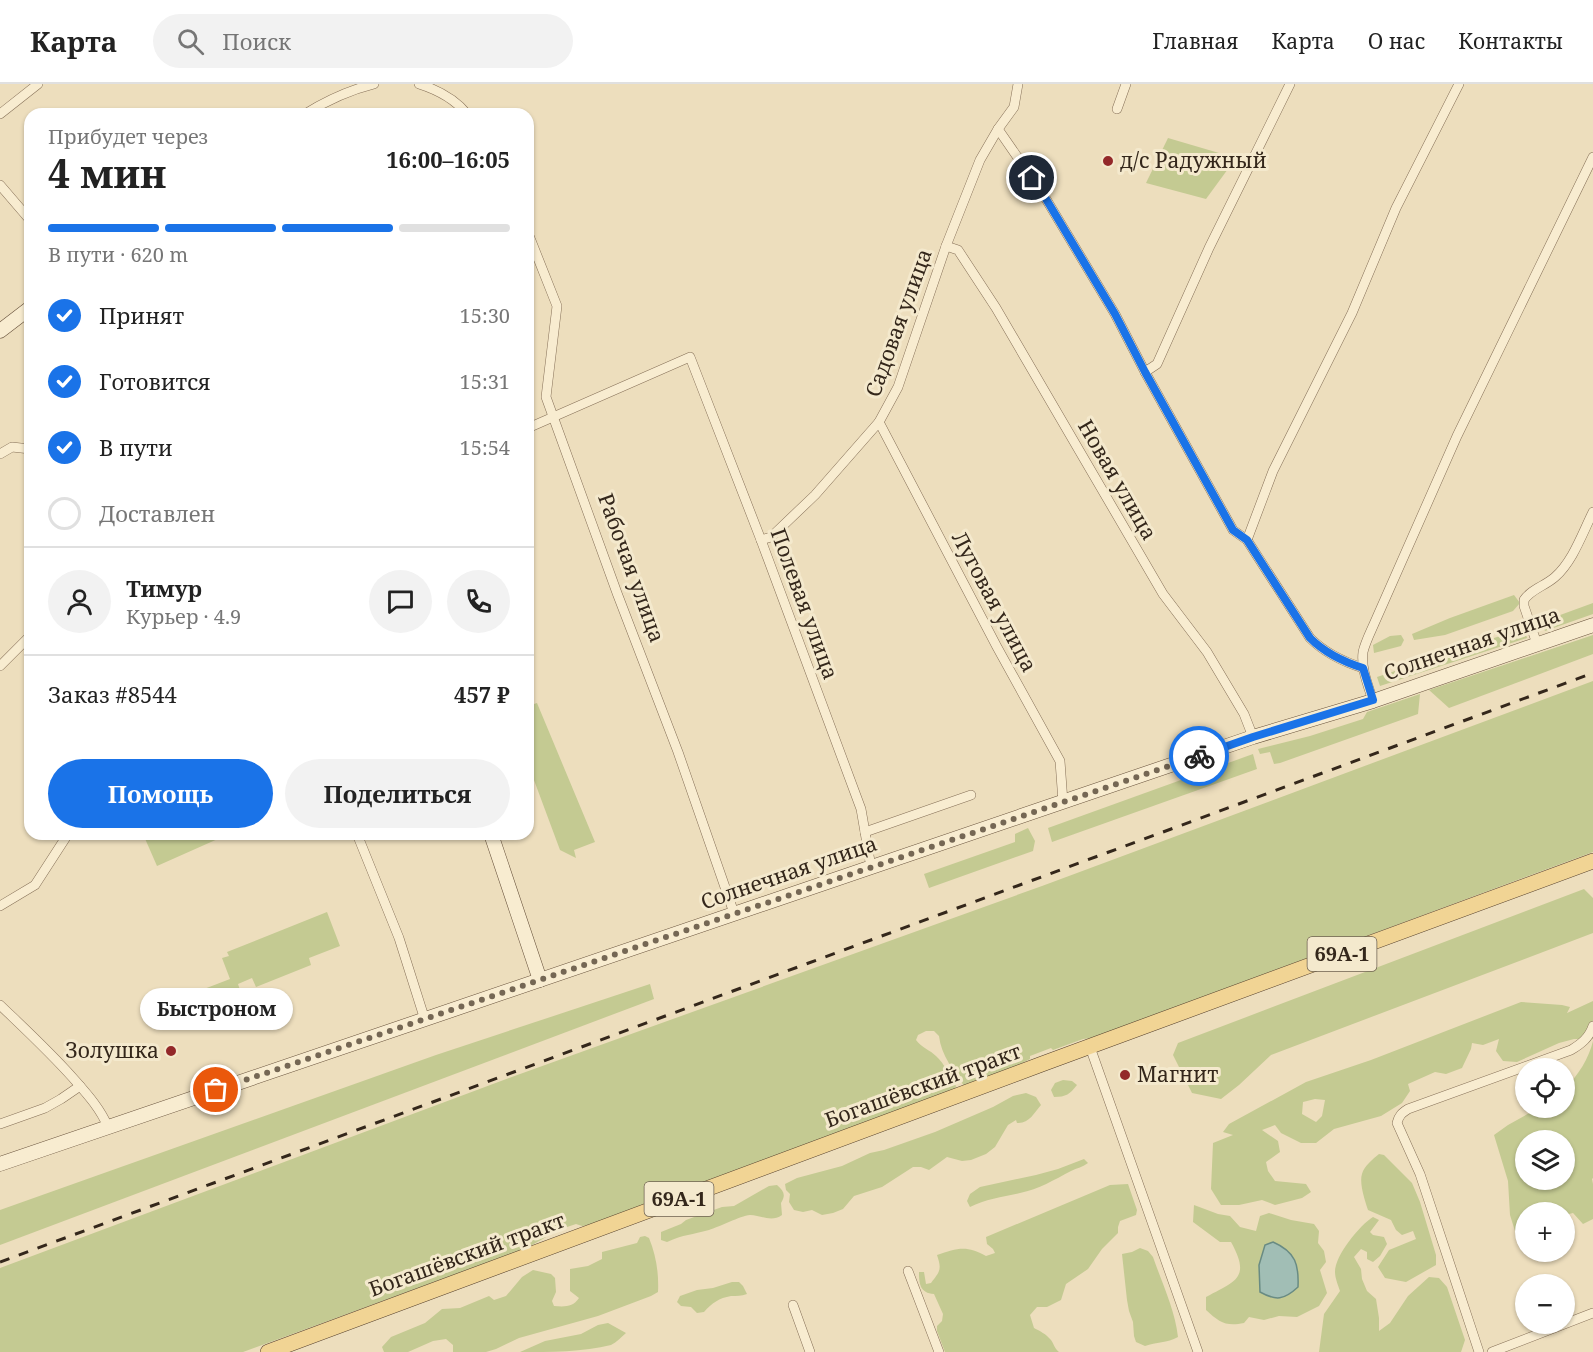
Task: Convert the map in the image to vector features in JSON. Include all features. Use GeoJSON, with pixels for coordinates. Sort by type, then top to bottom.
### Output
{"type":"FeatureCollection","features":[{"type":"Feature","properties":{"kind":"main road","name":"Богашёвский тракт"},"geometry":{"type":"LineString","coordinates":[[268,1352],[1593,861]]}},
{"type":"Feature","properties":{"kind":"street"},"geometry":{"type":"LineString","coordinates":[[0,114],[38,84]]}},
{"type":"Feature","properties":{"kind":"street"},"geometry":{"type":"LineString","coordinates":[[314,108],[373,84]]}},
{"type":"Feature","properties":{"kind":"street"},"geometry":{"type":"LineString","coordinates":[[419,84],[437,89],[462,108]]}},
{"type":"Feature","properties":{"kind":"street","name":"Садовая улица"},"geometry":{"type":"LineString","coordinates":[[761,540],[771,537],[815,495],[879,422],[898,387],[946,246],[980,159],[1014,107],[1018,84]]}},
{"type":"Feature","properties":{"kind":"street"},"geometry":{"type":"LineString","coordinates":[[1117,109],[1126,84]]}},
{"type":"Feature","properties":{"kind":"street"},"geometry":{"type":"LineString","coordinates":[[1145,372],[1157,364],[1209,248],[1290,84]]}},
{"type":"Feature","properties":{"kind":"street"},"geometry":{"type":"LineString","coordinates":[[1247,540],[1273,471],[1352,313],[1396,208],[1459,84]]}},
{"type":"Feature","properties":{"kind":"street"},"geometry":{"type":"LineString","coordinates":[[998,129],[1049,204],[1115,314],[1233,530],[1247,540],[1310,638],[1320,648],[1363,668]]}},
{"type":"Feature","properties":{"kind":"street"},"geometry":{"type":"LineString","coordinates":[[1373,700],[1363,668],[1364,650],[1374,624],[1457,436],[1593,157]]}},
{"type":"Feature","properties":{"kind":"street"},"geometry":{"type":"LineString","coordinates":[[0,185],[24,213]]}},
{"type":"Feature","properties":{"kind":"street","name":"Новая улица"},"geometry":{"type":"LineString","coordinates":[[946,246],[958,250],[996,308],[1163,594],[1207,652],[1228,687],[1244,714],[1253,737]]}},
{"type":"Feature","properties":{"kind":"street","name":"Рабочая улица"},"geometry":{"type":"LineString","coordinates":[[534,248],[557,306],[546,398],[678,752],[734,914]]}},
{"type":"Feature","properties":{"kind":"street"},"geometry":{"type":"LineString","coordinates":[[0,331],[24,313]]}},
{"type":"Feature","properties":{"kind":"street","name":"Полевая улица"},"geometry":{"type":"LineString","coordinates":[[554,417],[690,357],[861,809],[871,867]]}},
{"type":"Feature","properties":{"kind":"street"},"geometry":{"type":"LineString","coordinates":[[534,425],[554,417]]}},
{"type":"Feature","properties":{"kind":"street","name":"Луговая улица"},"geometry":{"type":"LineString","coordinates":[[879,422],[997,647],[1060,761],[1063,802]]}},
{"type":"Feature","properties":{"kind":"street"},"geometry":{"type":"LineString","coordinates":[[0,454],[12,447],[24,448]]}},
{"type":"Feature","properties":{"kind":"street"},"geometry":{"type":"LineString","coordinates":[[1537,644],[1524,600],[1526,596],[1553,579],[1568,564],[1593,512]]}},
{"type":"Feature","properties":{"kind":"street","name":"Солнечная улица"},"geometry":{"type":"LineString","coordinates":[[0,1164],[1253,737],[1373,700],[1593,625]]}},
{"type":"Feature","properties":{"kind":"street"},"geometry":{"type":"LineString","coordinates":[[0,666],[24,642]]}},
{"type":"Feature","properties":{"kind":"street"},"geometry":{"type":"LineString","coordinates":[[865,832],[971,795]]}},
{"type":"Feature","properties":{"kind":"street"},"geometry":{"type":"LineString","coordinates":[[0,906],[35,885],[64,840]]}},
{"type":"Feature","properties":{"kind":"street"},"geometry":{"type":"LineString","coordinates":[[359,840],[399,938],[425,1020]]}},
{"type":"Feature","properties":{"kind":"street"},"geometry":{"type":"LineString","coordinates":[[493,840],[540,980]]}},
{"type":"Feature","properties":{"kind":"street"},"geometry":{"type":"LineString","coordinates":[[0,1005],[56,1058],[101,1112],[108,1128]]}},
{"type":"Feature","properties":{"kind":"street"},"geometry":{"type":"LineString","coordinates":[[1479,1352],[1420,1174],[1397,1123],[1400,1114],[1408,1109],[1571,1050],[1584,1042],[1593,1026]]}},
{"type":"Feature","properties":{"kind":"street"},"geometry":{"type":"LineString","coordinates":[[1090,1047],[1198,1352]]}},
{"type":"Feature","properties":{"kind":"street"},"geometry":{"type":"LineString","coordinates":[[0,1124],[45,1108],[80,1086]]}},
{"type":"Feature","properties":{"kind":"street"},"geometry":{"type":"LineString","coordinates":[[908,1271],[939,1352]]}},
{"type":"Feature","properties":{"kind":"street"},"geometry":{"type":"LineString","coordinates":[[793,1305],[810,1352]]}},
{"type":"Feature","properties":{"kind":"street"},"geometry":{"type":"LineString","coordinates":[[1492,1352],[1593,1313]]}},
{"type":"Feature","properties":{"kind":"green space"},"geometry":{"type":"Polygon","coordinates":[[[1168,138],[1236,158],[1206,199],[1146,183],[1168,138]]]}},
{"type":"Feature","properties":{"kind":"green space"},"geometry":{"type":"Polygon","coordinates":[[[1514,595],[1520,603],[1513,611],[1445,635],[1414,640],[1412,634],[1514,595]]]}},
{"type":"Feature","properties":{"kind":"green space"},"geometry":{"type":"Polygon","coordinates":[[[1593,603],[1593,614],[1545,631],[1541,622],[1593,603]]]}},
{"type":"Feature","properties":{"kind":"green space"},"geometry":{"type":"Polygon","coordinates":[[[1524,628],[1527,638],[1380,686],[1377,677],[1524,628]]]}},
{"type":"Feature","properties":{"kind":"green space"},"geometry":{"type":"Polygon","coordinates":[[[1401,635],[1404,640],[1401,646],[1374,653],[1373,645],[1390,636],[1401,635]]]}},
{"type":"Feature","properties":{"kind":"green space"},"geometry":{"type":"Polygon","coordinates":[[[1593,635],[1593,654],[1449,708],[1429,690],[1593,635]]]}},
{"type":"Feature","properties":{"kind":"green space"},"geometry":{"type":"Polygon","coordinates":[[[1593,681],[1593,852],[1092,1038],[1053,1050],[1051,1048],[1030,1056],[1030,1059],[1005,1072],[964,1086],[945,1056],[939,1036],[934,1031],[926,1031],[918,1035],[916,1040],[942,1063],[956,1086],[955,1089],[590,1225],[576,1224],[546,1234],[546,1237],[527,1248],[243,1352],[0,1352],[0,1268],[509,1078],[1042,886],[1593,681]]]}},
{"type":"Feature","properties":{"kind":"green space"},"geometry":{"type":"Polygon","coordinates":[[[1420,694],[1418,714],[1280,763],[1274,764],[1270,752],[1260,754],[1258,749],[1363,719],[1367,712],[1420,694]]]}},
{"type":"Feature","properties":{"kind":"green space"},"geometry":{"type":"Polygon","coordinates":[[[537,703],[595,842],[574,850],[576,858],[560,850],[534,780],[534,704],[537,703]]]}},
{"type":"Feature","properties":{"kind":"green space"},"geometry":{"type":"Polygon","coordinates":[[[1253,754],[1257,769],[1052,842],[1048,828],[1253,754]]]}},
{"type":"Feature","properties":{"kind":"green space"},"geometry":{"type":"Polygon","coordinates":[[[1028,828],[1035,841],[1033,851],[929,888],[924,874],[1015,842],[1015,834],[1028,828]]]}},
{"type":"Feature","properties":{"kind":"green space"},"geometry":{"type":"Polygon","coordinates":[[[146,840],[216,840],[157,866],[146,840]]]}},
{"type":"Feature","properties":{"kind":"green space"},"geometry":{"type":"Polygon","coordinates":[[[1584,889],[1593,898],[1593,933],[1271,1055],[1221,1099],[1192,1093],[1173,1055],[1178,1043],[1584,889]]]}},
{"type":"Feature","properties":{"kind":"green space"},"geometry":{"type":"Polygon","coordinates":[[[327,912],[340,946],[309,958],[311,965],[256,987],[252,978],[238,984],[241,993],[210,1005],[204,989],[230,979],[222,958],[229,956],[227,952],[327,912]]]}},
{"type":"Feature","properties":{"kind":"green space"},"geometry":{"type":"Polygon","coordinates":[[[650,984],[654,999],[0,1245],[0,1210],[436,1055],[650,984]]]}},
{"type":"Feature","properties":{"kind":"green space"},"geometry":{"type":"Polygon","coordinates":[[[1593,1001],[1593,1039],[1574,1039],[1559,1043],[1526,1058],[1515,1058],[1515,1062],[1503,1061],[1496,1051],[1499,1039],[1483,1045],[1472,1043],[1462,1068],[1446,1074],[1435,1072],[1408,1084],[1410,1091],[1402,1103],[1381,1116],[1334,1129],[1316,1143],[1301,1143],[1281,1133],[1275,1125],[1262,1130],[1278,1141],[1280,1152],[1266,1162],[1268,1171],[1275,1181],[1306,1184],[1311,1192],[1302,1198],[1275,1205],[1262,1200],[1239,1205],[1221,1205],[1211,1189],[1213,1143],[1233,1135],[1223,1132],[1229,1124],[1306,1082],[1371,1060],[1521,1002],[1570,1007],[1567,1013],[1593,1001]],[[1315,1099],[1303,1102],[1302,1114],[1316,1122],[1322,1116],[1325,1100],[1315,1099]]]}},
{"type":"Feature","properties":{"kind":"green space"},"geometry":{"type":"Polygon","coordinates":[[[1593,1041],[1593,1219],[1583,1224],[1575,1215],[1575,1202],[1515,1202],[1515,1231],[1510,1215],[1508,1181],[1494,1135],[1520,1118],[1575,1118],[1575,1076],[1589,1054],[1593,1041]]]}},
{"type":"Feature","properties":{"kind":"green space"},"geometry":{"type":"Polygon","coordinates":[[[1063,1080],[1072,1081],[1077,1085],[1067,1094],[1054,1097],[1051,1090],[1055,1083],[1063,1080]]]}},
{"type":"Feature","properties":{"kind":"green space"},"geometry":{"type":"Polygon","coordinates":[[[1026,1093],[1036,1097],[1041,1105],[1028,1120],[1017,1123],[1016,1120],[1008,1125],[995,1147],[986,1154],[962,1161],[947,1157],[929,1170],[913,1167],[882,1187],[854,1196],[843,1209],[833,1213],[822,1215],[812,1210],[803,1212],[794,1210],[789,1202],[790,1194],[785,1184],[797,1178],[842,1166],[870,1153],[935,1132],[1013,1096],[1026,1093]]]}},
{"type":"Feature","properties":{"kind":"green space"},"geometry":{"type":"Polygon","coordinates":[[[1379,1154],[1384,1155],[1412,1183],[1436,1255],[1436,1265],[1406,1282],[1385,1278],[1378,1267],[1389,1250],[1416,1239],[1413,1231],[1402,1235],[1396,1230],[1391,1220],[1368,1210],[1361,1178],[1367,1165],[1379,1154]]]}},
{"type":"Feature","properties":{"kind":"green space"},"geometry":{"type":"Polygon","coordinates":[[[1084,1159],[1088,1163],[1034,1189],[988,1200],[970,1207],[967,1201],[970,1194],[980,1187],[1036,1175],[1084,1159]]]}},
{"type":"Feature","properties":{"kind":"green space"},"geometry":{"type":"Polygon","coordinates":[[[1128,1184],[1137,1210],[1136,1215],[1120,1221],[1118,1233],[1102,1249],[1088,1269],[1066,1284],[1061,1300],[1047,1307],[1037,1307],[1030,1315],[1034,1328],[1049,1338],[1059,1352],[945,1352],[937,1331],[943,1314],[934,1294],[923,1290],[919,1280],[919,1272],[924,1272],[926,1284],[931,1283],[940,1267],[937,1255],[962,1249],[973,1250],[986,1256],[995,1253],[987,1244],[986,1237],[1110,1185],[1128,1184]]]}},
{"type":"Feature","properties":{"kind":"green space"},"geometry":{"type":"Polygon","coordinates":[[[777,1185],[784,1195],[781,1203],[782,1215],[778,1217],[770,1219],[750,1215],[667,1242],[661,1240],[661,1232],[686,1220],[722,1207],[734,1206],[769,1186],[777,1185]]]}},
{"type":"Feature","properties":{"kind":"green space"},"geometry":{"type":"Polygon","coordinates":[[[1194,1205],[1230,1216],[1240,1227],[1256,1231],[1260,1216],[1269,1213],[1314,1224],[1319,1231],[1318,1243],[1324,1251],[1326,1262],[1320,1270],[1327,1293],[1319,1306],[1297,1317],[1279,1316],[1264,1320],[1249,1317],[1244,1323],[1238,1324],[1227,1324],[1215,1318],[1206,1310],[1206,1297],[1232,1282],[1240,1271],[1240,1264],[1231,1242],[1220,1242],[1193,1222],[1194,1205]]]}},
{"type":"Feature","properties":{"kind":"green space"},"geometry":{"type":"Polygon","coordinates":[[[1373,1217],[1379,1220],[1370,1232],[1373,1235],[1384,1237],[1387,1244],[1380,1256],[1373,1262],[1367,1259],[1367,1252],[1361,1249],[1354,1257],[1361,1269],[1367,1291],[1376,1299],[1379,1331],[1390,1323],[1408,1296],[1429,1277],[1439,1278],[1447,1287],[1465,1340],[1461,1352],[1319,1352],[1324,1314],[1340,1291],[1335,1272],[1339,1257],[1355,1233],[1373,1217]]]}},
{"type":"Feature","properties":{"kind":"green space"},"geometry":{"type":"Polygon","coordinates":[[[640,1237],[649,1238],[657,1271],[658,1292],[651,1296],[598,1316],[519,1338],[486,1352],[453,1352],[453,1345],[446,1339],[433,1341],[408,1352],[384,1352],[382,1347],[391,1337],[425,1323],[442,1309],[460,1308],[489,1296],[494,1300],[506,1296],[522,1277],[533,1270],[551,1274],[555,1278],[556,1292],[552,1301],[554,1306],[571,1305],[579,1298],[570,1291],[570,1269],[588,1266],[602,1259],[602,1252],[637,1243],[640,1237]]]}},
{"type":"Feature","properties":{"kind":"green space"},"geometry":{"type":"Polygon","coordinates":[[[1140,1248],[1148,1251],[1153,1257],[1171,1307],[1178,1337],[1145,1346],[1136,1342],[1134,1336],[1122,1254],[1140,1248]]]}},
{"type":"Feature","properties":{"kind":"green space"},"geometry":{"type":"Polygon","coordinates":[[[739,1282],[747,1294],[723,1298],[704,1312],[697,1313],[691,1307],[681,1306],[677,1302],[680,1296],[739,1282]]]}},
{"type":"Feature","properties":{"kind":"green space"},"geometry":{"type":"Polygon","coordinates":[[[608,1323],[626,1333],[611,1345],[554,1352],[520,1352],[545,1341],[581,1334],[598,1325],[608,1323]]]}},
{"type":"Feature","properties":{"kind":"water"},"geometry":{"type":"Polygon","coordinates":[[[1273,1242],[1287,1250],[1298,1272],[1298,1287],[1280,1298],[1260,1292],[1259,1265],[1265,1245],[1273,1242]]]}},
{"type":"Feature","properties":{"kind":"railway"},"geometry":{"type":"LineString","coordinates":[[0,1262],[1593,673]]}},
{"type":"Feature","properties":{"kind":"way so far"},"geometry":{"type":"LineString","coordinates":[[216,1090],[1199,756]]}},
{"type":"Feature","properties":{"kind":"place","name":"д/с Радужный"},"geometry":{"type":"Point","coordinates":[1108,161]}},
{"type":"Feature","properties":{"kind":"place","name":"Золушка"},"geometry":{"type":"Point","coordinates":[171,1051]}},
{"type":"Feature","properties":{"kind":"place","name":"Магнит"},"geometry":{"type":"Point","coordinates":[1125,1075]}},
{"type":"Feature","properties":{"kind":"place","name":"Быстроном"},"geometry":{"type":"Point","coordinates":[216,1090]}},
{"type":"Feature","properties":{"kind":"route"},"geometry":{"type":"LineString","coordinates":[[1032,178],[1115,314],[1233,530],[1247,540],[1310,638],[1320,648],[1363,668],[1373,700],[1199,756]]}}]}
